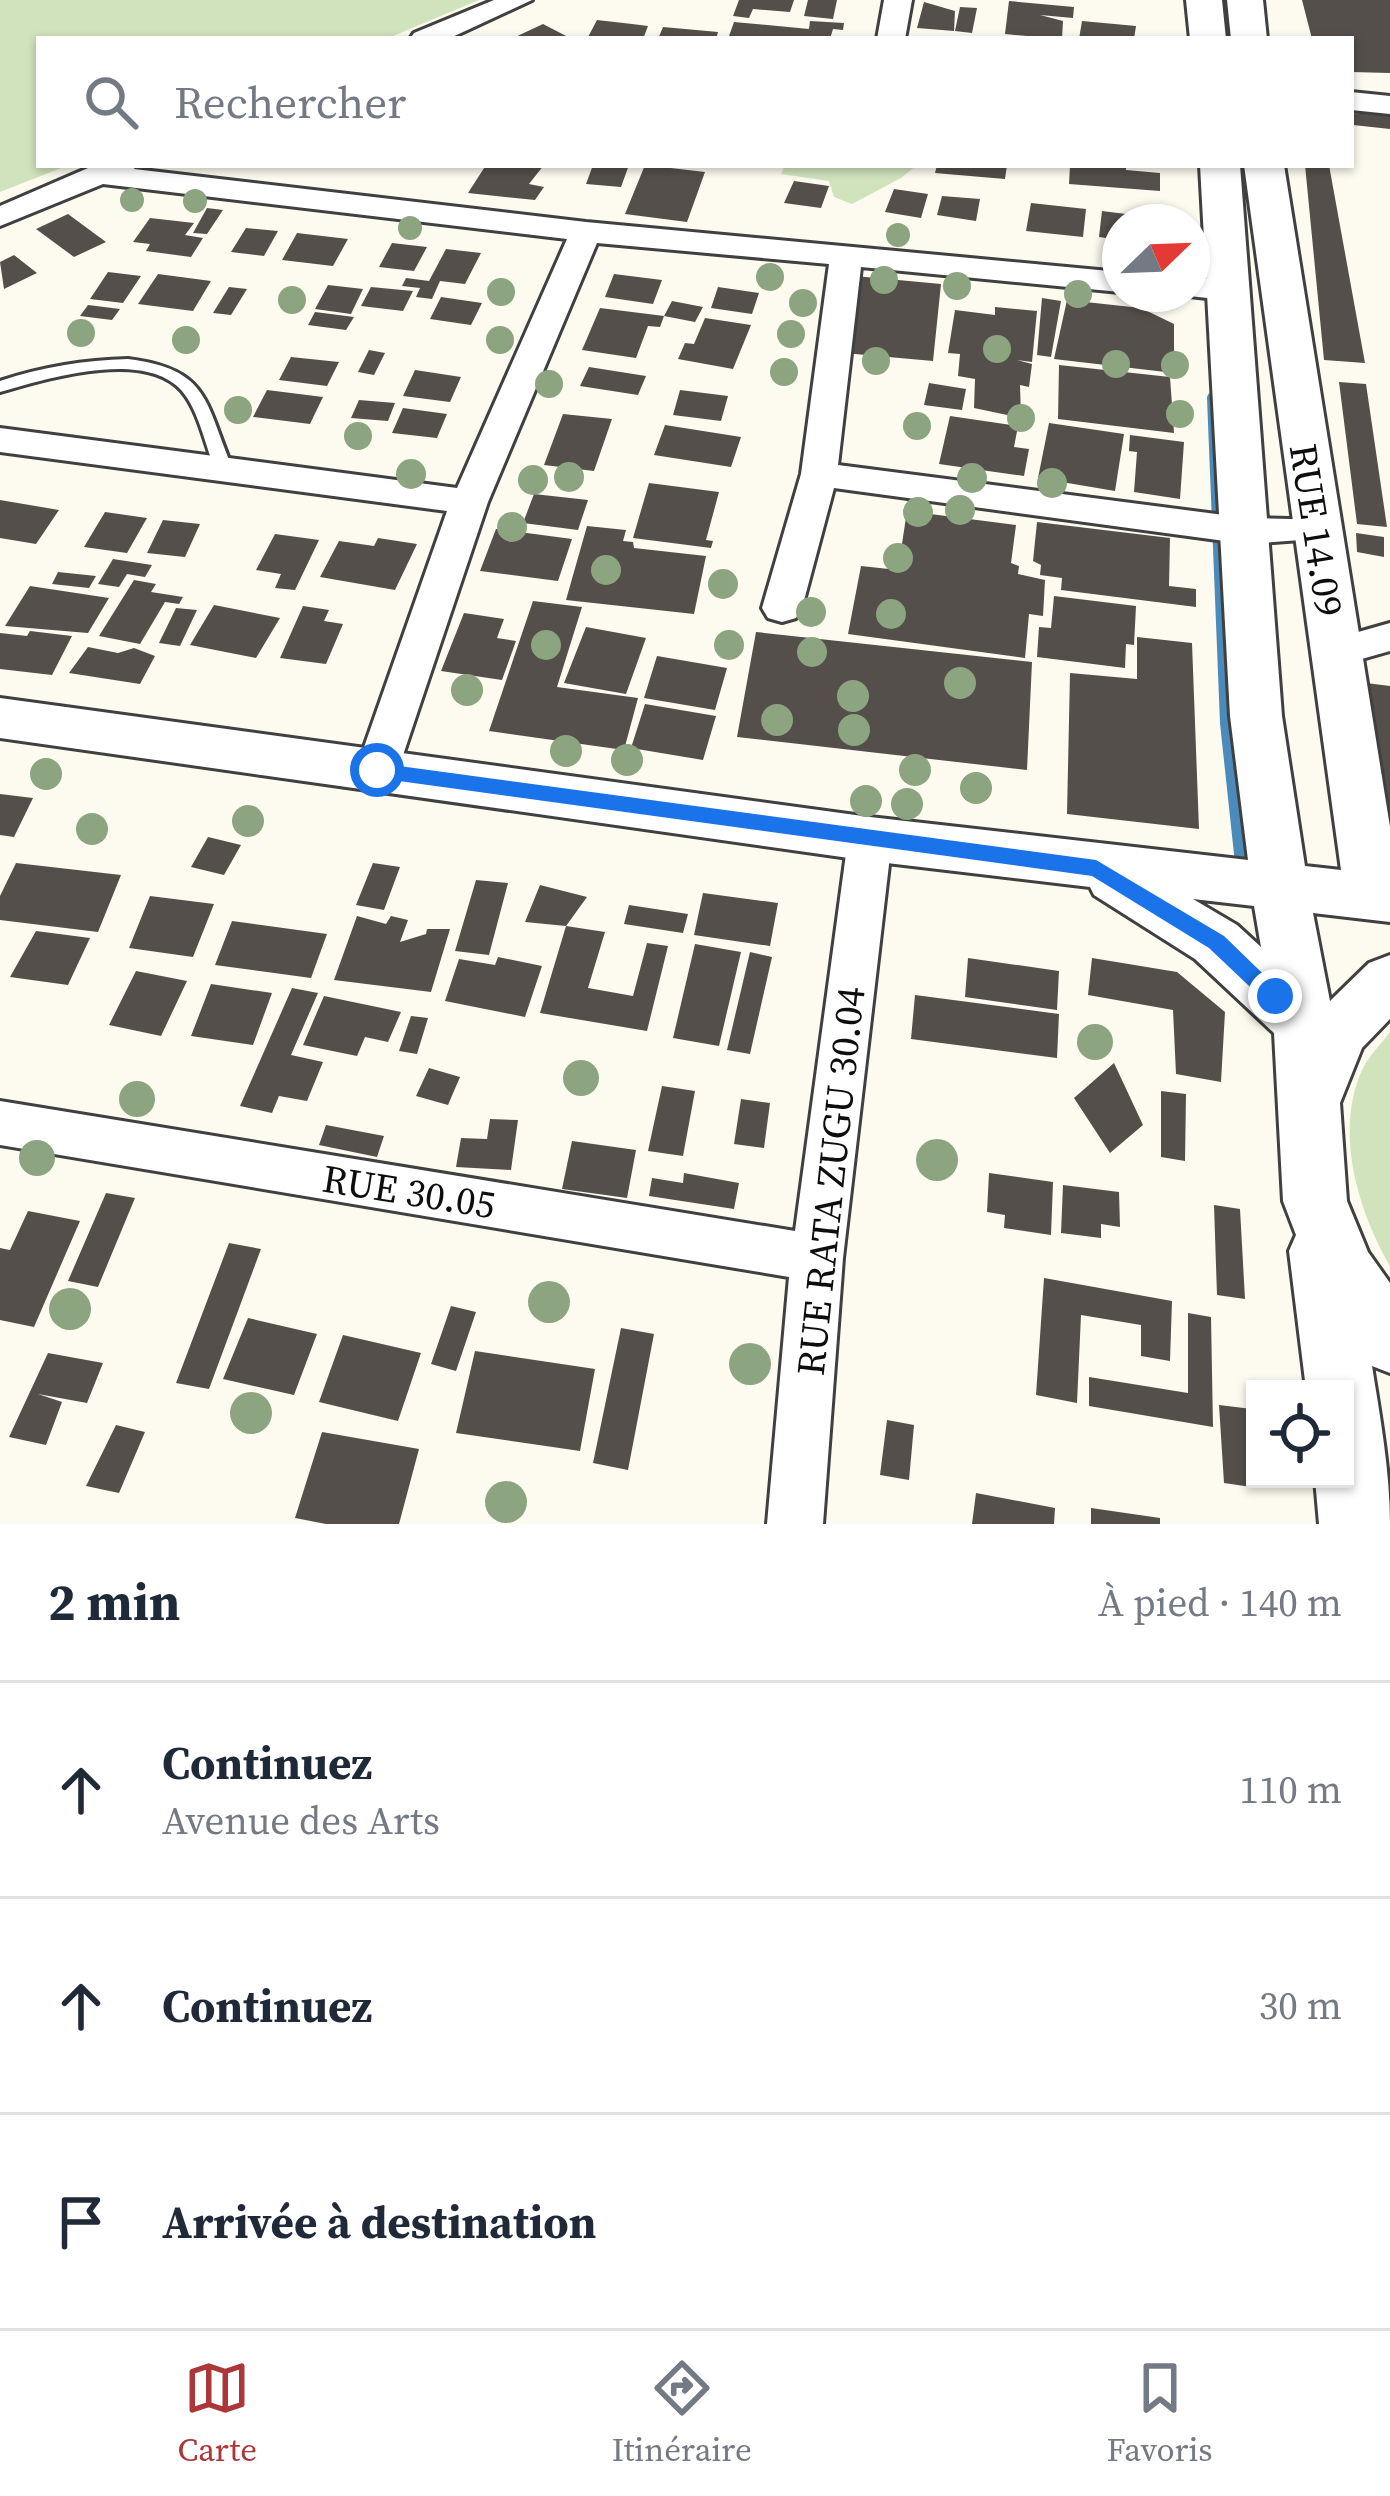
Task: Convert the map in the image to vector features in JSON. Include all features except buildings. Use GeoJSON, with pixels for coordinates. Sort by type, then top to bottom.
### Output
{"type":"FeatureCollection","features":[{"type":"Feature","properties":{"kind":"street"},"geometry":{"type":"LineString","coordinates":[[431,36],[518,0]]}},
{"type":"Feature","properties":{"kind":"street"},"geometry":{"type":"LineString","coordinates":[[892,36],[898,0]]}},
{"type":"Feature","properties":{"kind":"street"},"geometry":{"type":"LineString","coordinates":[[1189,0],[1204,1],[1208,36]]}},
{"type":"Feature","properties":{"kind":"street"},"geometry":{"type":"LineString","coordinates":[[1245,0],[1249,36]]}},
{"type":"Feature","properties":{"kind":"street"},"geometry":{"type":"LineString","coordinates":[[1354,101],[1390,105]]}},
{"type":"Feature","properties":{"kind":"street","name":"RUE 14.09"},"geometry":{"type":"LineString","coordinates":[[1210,278],[1220,168]]}},
{"type":"Feature","properties":{"kind":"street","name":"RUE 14.09"},"geometry":{"type":"LineString","coordinates":[[1264,168],[1315,529],[1382,897]]}},
{"type":"Feature","properties":{"kind":"street"},"geometry":{"type":"LineString","coordinates":[[0,217],[110,170],[586,232],[1102,281]]}},
{"type":"Feature","properties":{"kind":"street"},"geometry":{"type":"LineString","coordinates":[[377,770],[469,502],[586,232]]}},
{"type":"Feature","properties":{"kind":"street"},"geometry":{"type":"LineString","coordinates":[[782,608],[819,474],[846,260]]}},
{"type":"Feature","properties":{"kind":"street","name":"RUE 14.09"},"geometry":{"type":"LineString","coordinates":[[1210,295],[1247,531],[1256,716],[1304,1023],[1315,1201]]}},
{"type":"Feature","properties":{"kind":"street"},"geometry":{"type":"LineString","coordinates":[[0,440],[469,502]]}},
{"type":"Feature","properties":{"kind":"street"},"geometry":{"type":"LineString","coordinates":[[819,474],[1247,531],[1315,529]]}},
{"type":"Feature","properties":{"kind":"street"},"geometry":{"type":"LineString","coordinates":[[1336,652],[1390,637]]}},
{"type":"Feature","properties":{"kind":"street"},"geometry":{"type":"LineString","coordinates":[[0,718],[870,839],[1280,890],[1382,897]]}},
{"type":"Feature","properties":{"kind":"street","name":"RUE RATA ZUGU 30.04"},"geometry":{"type":"LineString","coordinates":[[795,1524],[817,1258],[870,839]]}},
{"type":"Feature","properties":{"kind":"street"},"geometry":{"type":"LineString","coordinates":[[1096,868],[1216,942],[1304,1023]]}},
{"type":"Feature","properties":{"kind":"street"},"geometry":{"type":"LineString","coordinates":[[1309,1106],[1337,1033],[1390,980]]}},
{"type":"Feature","properties":{"kind":"street","name":"RUE 30.05"},"geometry":{"type":"LineString","coordinates":[[0,1123],[817,1258]]}},
{"type":"Feature","properties":{"kind":"street"},"geometry":{"type":"LineString","coordinates":[[1315,1201],[1343,1271],[1390,1340]]}},
{"type":"Feature","properties":{"kind":"street"},"geometry":{"type":"LineString","coordinates":[[1315,1201],[1340,1380]]}},
{"type":"Feature","properties":{"kind":"street"},"geometry":{"type":"LineString","coordinates":[[1352,1488],[1355,1524]]}},
{"type":"Feature","properties":{"kind":"lane"},"geometry":{"type":"LineString","coordinates":[[0,387],[64,367],[139,366],[170,374],[189,387],[224,470]]}},
{"type":"Feature","properties":{"kind":"green space"},"geometry":{"type":"Polygon","coordinates":[[[0,0],[479,0],[393,36],[36,36],[36,168],[61,168],[0,192],[0,0]]]}},
{"type":"Feature","properties":{"kind":"green space"},"geometry":{"type":"Polygon","coordinates":[[[784,168],[913,168],[852,204],[834,197],[829,181],[781,174],[784,168]]]}},
{"type":"Feature","properties":{"kind":"green space"},"geometry":{"type":"Polygon","coordinates":[[[1390,1032],[1390,1266],[1360,1196],[1350,1119],[1362,1070],[1390,1032]]]}},
{"type":"Feature","properties":{"kind":"waterway"},"geometry":{"type":"LineString","coordinates":[[1213,398],[1226,723],[1241,863]]}},
{"type":"Feature","properties":{"kind":"route"},"geometry":{"type":"LineString","coordinates":[[377,770],[1096,868],[1216,942],[1275,996]]}}]}
